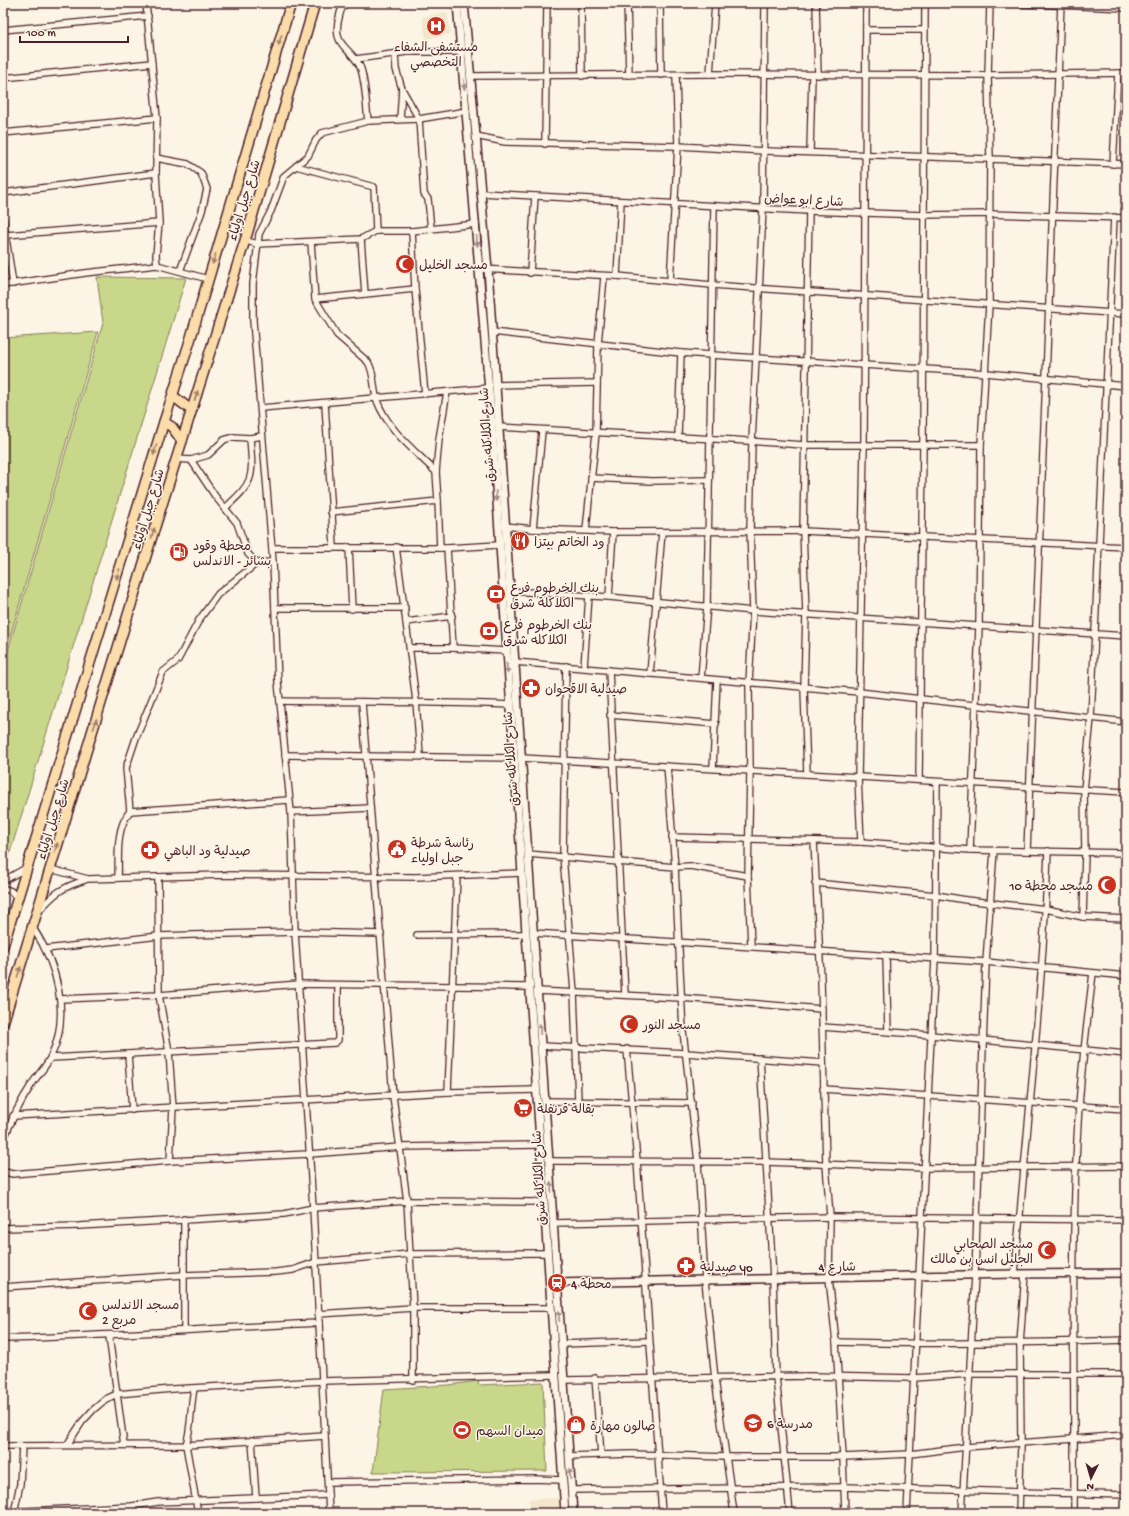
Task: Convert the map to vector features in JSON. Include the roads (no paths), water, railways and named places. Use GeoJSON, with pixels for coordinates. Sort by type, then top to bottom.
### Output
{"type":"FeatureCollection","features":[{"type":"Feature","properties":{"kind":"highway","name":"شارع جبل اولياء"},"geometry":{"type":"LineString","coordinates":[[3,946],[173,396],[291,3]]}},
{"type":"Feature","properties":{"kind":"highway","name":"شارع جبل اولياء"},"geometry":{"type":"LineString","coordinates":[[3,1022],[38,913],[50,869],[244,240],[315,3]]}},
{"type":"Feature","properties":{"kind":"highway"},"geometry":{"type":"LineString","coordinates":[[173,396],[191,410]]}},
{"type":"Feature","properties":{"kind":"highway"},"geometry":{"type":"LineString","coordinates":[[164,422],[172,428],[182,441]]}},
{"type":"Feature","properties":{"kind":"street"},"geometry":{"type":"LineString","coordinates":[[146,3],[157,118],[156,173],[159,223],[156,255],[157,265]]}},
{"type":"Feature","properties":{"kind":"street"},"geometry":{"type":"LineString","coordinates":[[346,3],[340,9],[337,30],[340,43],[356,59],[363,77],[368,121]]}},
{"type":"Feature","properties":{"kind":"street","name":"شارع الكلاكله شرق"},"geometry":{"type":"LineString","coordinates":[[457,3],[480,268],[492,386],[498,427],[515,662],[521,873],[551,1308],[554,1375],[565,1513]]}},
{"type":"Feature","properties":{"kind":"street","name":"شارع الكلاكله شرق"},"geometry":{"type":"LineString","coordinates":[[464,3],[488,269],[492,332],[492,386],[499,545],[506,651],[510,705],[518,758],[528,854],[573,1513]]}},
{"type":"Feature","properties":{"kind":"street"},"geometry":{"type":"LineString","coordinates":[[545,144],[547,3]]}},
{"type":"Feature","properties":{"kind":"street"},"geometry":{"type":"LineString","coordinates":[[581,3],[582,76]]}},
{"type":"Feature","properties":{"kind":"street"},"geometry":{"type":"LineString","coordinates":[[627,3],[629,75]]}},
{"type":"Feature","properties":{"kind":"street"},"geometry":{"type":"LineString","coordinates":[[660,3],[661,75]]}},
{"type":"Feature","properties":{"kind":"street"},"geometry":{"type":"LineString","coordinates":[[710,74],[715,3]]}},
{"type":"Feature","properties":{"kind":"street"},"geometry":{"type":"LineString","coordinates":[[751,946],[748,876],[750,772],[749,683],[753,611],[750,531],[752,442],[765,151],[764,75],[766,3]]}},
{"type":"Feature","properties":{"kind":"street"},"geometry":{"type":"LineString","coordinates":[[810,151],[815,75],[816,3]]}},
{"type":"Feature","properties":{"kind":"street"},"geometry":{"type":"LineString","coordinates":[[861,842],[858,778],[864,445],[866,3]]}},
{"type":"Feature","properties":{"kind":"street"},"geometry":{"type":"LineString","coordinates":[[919,780],[923,446],[922,368],[924,300],[923,156],[925,3]]}},
{"type":"Feature","properties":{"kind":"street"},"geometry":{"type":"LineString","coordinates":[[970,850],[974,784],[979,626],[981,445],[989,304],[988,214],[990,159],[988,75],[990,3]]}},
{"type":"Feature","properties":{"kind":"street"},"geometry":{"type":"LineString","coordinates":[[1005,3],[1061,4],[1126,8]]}},
{"type":"Feature","properties":{"kind":"street"},"geometry":{"type":"LineString","coordinates":[[1027,850],[1028,786],[1040,543],[1044,377],[1056,162],[1061,4]]}},
{"type":"Feature","properties":{"kind":"street"},"geometry":{"type":"LineString","coordinates":[[3,30],[148,16]]}},
{"type":"Feature","properties":{"kind":"street"},"geometry":{"type":"LineString","coordinates":[[866,30],[924,30]]}},
{"type":"Feature","properties":{"kind":"street"},"geometry":{"type":"LineString","coordinates":[[356,59],[424,51],[462,52]]}},
{"type":"Feature","properties":{"kind":"street"},"geometry":{"type":"LineString","coordinates":[[395,54],[396,69],[402,89],[419,119],[424,194],[428,199],[431,229]]}},
{"type":"Feature","properties":{"kind":"street"},"geometry":{"type":"LineString","coordinates":[[3,78],[152,63]]}},
{"type":"Feature","properties":{"kind":"street"},"geometry":{"type":"LineString","coordinates":[[470,76],[710,74],[988,75],[1126,72]]}},
{"type":"Feature","properties":{"kind":"street"},"geometry":{"type":"LineString","coordinates":[[1113,164],[1118,73]]}},
{"type":"Feature","properties":{"kind":"street"},"geometry":{"type":"LineString","coordinates":[[670,281],[678,146],[676,75]]}},
{"type":"Feature","properties":{"kind":"street"},"geometry":{"type":"LineString","coordinates":[[400,119],[402,89]]}},
{"type":"Feature","properties":{"kind":"street"},"geometry":{"type":"LineString","coordinates":[[329,1513],[313,1208],[295,932],[294,876],[280,701],[272,548],[253,321],[253,284],[257,244],[262,226],[271,211],[284,176],[308,156],[316,140],[322,133],[368,121],[419,119],[467,111]]}},
{"type":"Feature","properties":{"kind":"street"},"geometry":{"type":"LineString","coordinates":[[3,133],[157,118]]}},
{"type":"Feature","properties":{"kind":"street"},"geometry":{"type":"LineString","coordinates":[[476,136],[505,142],[545,144],[678,146],[765,151],[866,153],[1126,164]]}},
{"type":"Feature","properties":{"kind":"street"},"geometry":{"type":"LineString","coordinates":[[156,158],[188,164],[201,173],[207,189],[202,211],[180,271]]}},
{"type":"Feature","properties":{"kind":"street"},"geometry":{"type":"LineString","coordinates":[[296,166],[374,187],[376,231]]}},
{"type":"Feature","properties":{"kind":"street"},"geometry":{"type":"LineString","coordinates":[[3,193],[156,173]]}},
{"type":"Feature","properties":{"kind":"street","name":"شارع ابو عواض"},"geometry":{"type":"LineString","coordinates":[[481,193],[808,211],[924,215],[988,214],[1126,218]]}},
{"type":"Feature","properties":{"kind":"street"},"geometry":{"type":"LineString","coordinates":[[530,273],[535,196]]}},
{"type":"Feature","properties":{"kind":"street"},"geometry":{"type":"LineString","coordinates":[[617,276],[622,201]]}},
{"type":"Feature","properties":{"kind":"street"},"geometry":{"type":"LineString","coordinates":[[701,678],[707,606],[714,206]]}},
{"type":"Feature","properties":{"kind":"street"},"geometry":{"type":"LineString","coordinates":[[807,774],[804,688],[806,614],[803,531],[808,291],[808,211]]}},
{"type":"Feature","properties":{"kind":"street"},"geometry":{"type":"LineString","coordinates":[[1083,917],[1085,852],[1084,790],[1091,718],[1105,384],[1114,217]]}},
{"type":"Feature","properties":{"kind":"street"},"geometry":{"type":"LineString","coordinates":[[3,218],[13,284]]}},
{"type":"Feature","properties":{"kind":"street"},"geometry":{"type":"LineString","coordinates":[[6,235],[159,223]]}},
{"type":"Feature","properties":{"kind":"street"},"geometry":{"type":"LineString","coordinates":[[244,240],[257,244],[361,239],[376,231],[412,231],[476,224]]}},
{"type":"Feature","properties":{"kind":"street"},"geometry":{"type":"LineString","coordinates":[[412,231],[415,289],[425,394]]}},
{"type":"Feature","properties":{"kind":"street"},"geometry":{"type":"LineString","coordinates":[[361,239],[365,294]]}},
{"type":"Feature","properties":{"kind":"street"},"geometry":{"type":"LineString","coordinates":[[311,242],[315,299],[337,335],[368,362],[371,368],[376,399],[389,426],[436,472]]}},
{"type":"Feature","properties":{"kind":"street"},"geometry":{"type":"LineString","coordinates":[[3,285],[85,273],[157,265],[208,279]]}},
{"type":"Feature","properties":{"kind":"street"},"geometry":{"type":"LineString","coordinates":[[480,268],[530,273],[604,277],[617,276],[712,285],[1048,307],[1126,314]]}},
{"type":"Feature","properties":{"kind":"street"},"geometry":{"type":"LineString","coordinates":[[586,530],[596,433],[598,344],[604,277]]}},
{"type":"Feature","properties":{"kind":"street"},"geometry":{"type":"LineString","coordinates":[[315,299],[415,289]]}},
{"type":"Feature","properties":{"kind":"street"},"geometry":{"type":"LineString","coordinates":[[492,332],[681,353],[1044,377],[1126,386]]}},
{"type":"Feature","properties":{"kind":"street"},"geometry":{"type":"LineString","coordinates":[[678,436],[681,353]]}},
{"type":"Feature","properties":{"kind":"street"},"geometry":{"type":"LineString","coordinates":[[261,408],[325,404],[492,386],[597,383]]}},
{"type":"Feature","properties":{"kind":"street"},"geometry":{"type":"LineString","coordinates":[[440,548],[436,472],[439,440],[447,392]]}},
{"type":"Feature","properties":{"kind":"street"},"geometry":{"type":"LineString","coordinates":[[325,404],[334,547]]}},
{"type":"Feature","properties":{"kind":"street"},"geometry":{"type":"LineString","coordinates":[[498,427],[542,431],[678,436],[804,445],[981,445]]}},
{"type":"Feature","properties":{"kind":"street"},"geometry":{"type":"LineString","coordinates":[[533,529],[542,431]]}},
{"type":"Feature","properties":{"kind":"street"},"geometry":{"type":"LineString","coordinates":[[176,459],[191,460],[208,455],[224,440],[233,437],[250,438],[262,436]]}},
{"type":"Feature","properties":{"kind":"street"},"geometry":{"type":"LineString","coordinates":[[225,508],[249,484],[252,468],[250,438]]}},
{"type":"Feature","properties":{"kind":"street"},"geometry":{"type":"LineString","coordinates":[[191,460],[237,523],[248,554],[257,563]]}},
{"type":"Feature","properties":{"kind":"street"},"geometry":{"type":"LineString","coordinates":[[591,478],[652,481],[709,480]]}},
{"type":"Feature","properties":{"kind":"street"},"geometry":{"type":"LineString","coordinates":[[331,512],[438,501]]}},
{"type":"Feature","properties":{"kind":"street"},"geometry":{"type":"LineString","coordinates":[[505,526],[533,529],[613,532],[803,531],[1126,547]]}},
{"type":"Feature","properties":{"kind":"street"},"geometry":{"type":"LineString","coordinates":[[609,597],[613,532]]}},
{"type":"Feature","properties":{"kind":"street"},"geometry":{"type":"LineString","coordinates":[[650,674],[662,532]]}},
{"type":"Feature","properties":{"kind":"street"},"geometry":{"type":"LineString","coordinates":[[272,548],[447,548],[499,545]]}},
{"type":"Feature","properties":{"kind":"street"},"geometry":{"type":"LineString","coordinates":[[349,547],[352,609]]}},
{"type":"Feature","properties":{"kind":"street"},"geometry":{"type":"LineString","coordinates":[[396,547],[411,648],[420,755]]}},
{"type":"Feature","properties":{"kind":"street"},"geometry":{"type":"LineString","coordinates":[[447,548],[453,648]]}},
{"type":"Feature","properties":{"kind":"street"},"geometry":{"type":"LineString","coordinates":[[118,878],[120,832],[125,818],[130,811],[126,768],[136,738],[163,672],[178,660],[199,620],[218,594],[257,563],[273,562]]}},
{"type":"Feature","properties":{"kind":"street"},"geometry":{"type":"LineString","coordinates":[[509,591],[609,597],[753,611],[1036,630],[1095,632],[1126,636]]}},
{"type":"Feature","properties":{"kind":"street"},"geometry":{"type":"LineString","coordinates":[[584,667],[589,596]]}},
{"type":"Feature","properties":{"kind":"street"},"geometry":{"type":"LineString","coordinates":[[275,608],[405,608]]}},
{"type":"Feature","properties":{"kind":"street"},"geometry":{"type":"LineString","coordinates":[[406,622],[452,616]]}},
{"type":"Feature","properties":{"kind":"street"},"geometry":{"type":"LineString","coordinates":[[411,648],[453,648],[506,651]]}},
{"type":"Feature","properties":{"kind":"street"},"geometry":{"type":"LineString","coordinates":[[515,662],[859,692],[1126,722]]}},
{"type":"Feature","properties":{"kind":"street"},"geometry":{"type":"LineString","coordinates":[[566,666],[564,856],[574,992],[578,1101]]}},
{"type":"Feature","properties":{"kind":"street"},"geometry":{"type":"LineString","coordinates":[[609,670],[617,861],[625,995]]}},
{"type":"Feature","properties":{"kind":"street"},"geometry":{"type":"LineString","coordinates":[[713,768],[717,680]]}},
{"type":"Feature","properties":{"kind":"street"},"geometry":{"type":"LineString","coordinates":[[280,701],[362,703],[416,701],[510,705]]}},
{"type":"Feature","properties":{"kind":"street"},"geometry":{"type":"LineString","coordinates":[[362,703],[393,1096],[402,1147],[407,1201],[413,1308],[414,1380]]}},
{"type":"Feature","properties":{"kind":"street"},"geometry":{"type":"LineString","coordinates":[[610,715],[716,724]]}},
{"type":"Feature","properties":{"kind":"street"},"geometry":{"type":"LineString","coordinates":[[285,755],[420,755],[564,760],[613,764],[713,768],[750,772],[1126,792]]}},
{"type":"Feature","properties":{"kind":"street"},"geometry":{"type":"LineString","coordinates":[[667,766],[675,867],[681,998],[698,1162],[705,1281],[715,1379],[734,1513]]}},
{"type":"Feature","properties":{"kind":"street"},"geometry":{"type":"LineString","coordinates":[[906,1513],[936,959],[937,782]]}},
{"type":"Feature","properties":{"kind":"street"},"geometry":{"type":"LineString","coordinates":[[130,811],[289,800]]}},
{"type":"Feature","properties":{"kind":"street"},"geometry":{"type":"LineString","coordinates":[[290,812],[370,808]]}},
{"type":"Feature","properties":{"kind":"street"},"geometry":{"type":"LineString","coordinates":[[672,837],[861,842],[936,846],[970,850],[1126,853]]}},
{"type":"Feature","properties":{"kind":"street"},"geometry":{"type":"LineString","coordinates":[[814,840],[822,1009],[826,1164],[830,1217],[829,1278],[836,1342],[844,1458],[845,1513]]}},
{"type":"Feature","properties":{"kind":"street"},"geometry":{"type":"LineString","coordinates":[[962,1513],[970,1342],[975,1275],[986,962],[994,850]]}},
{"type":"Feature","properties":{"kind":"street"},"geometry":{"type":"LineString","coordinates":[[1015,1274],[1046,909],[1048,851]]}},
{"type":"Feature","properties":{"kind":"street"},"geometry":{"type":"LineString","coordinates":[[528,854],[675,867],[690,866],[748,876]]}},
{"type":"Feature","properties":{"kind":"street"},"geometry":{"type":"LineString","coordinates":[[3,881],[18,874],[28,866]]}},
{"type":"Feature","properties":{"kind":"street"},"geometry":{"type":"LineString","coordinates":[[50,869],[88,879],[158,877],[457,876],[521,873]]}},
{"type":"Feature","properties":{"kind":"street"},"geometry":{"type":"LineString","coordinates":[[448,1092],[457,876]]}},
{"type":"Feature","properties":{"kind":"street"},"geometry":{"type":"LineString","coordinates":[[158,877],[159,995],[169,1052],[174,1108],[170,1161]]}},
{"type":"Feature","properties":{"kind":"street"},"geometry":{"type":"LineString","coordinates":[[38,913],[53,895],[60,890],[88,879]]}},
{"type":"Feature","properties":{"kind":"street"},"geometry":{"type":"LineString","coordinates":[[815,884],[936,895],[946,898],[991,904],[1046,909],[1083,917],[1126,919]]}},
{"type":"Feature","properties":{"kind":"street"},"geometry":{"type":"LineString","coordinates":[[3,888],[11,891],[18,899]]}},
{"type":"Feature","properties":{"kind":"street"},"geometry":{"type":"LineString","coordinates":[[3,1141],[13,1116],[32,1084],[51,1058],[59,1037],[61,1023],[60,999],[46,949],[33,928]]}},
{"type":"Feature","properties":{"kind":"street"},"geometry":{"type":"LineString","coordinates":[[46,949],[158,936],[295,932],[381,934]]}},
{"type":"Feature","properties":{"kind":"street"},"geometry":{"type":"LineString","coordinates":[[533,933],[986,962],[1041,969],[1126,976]]}},
{"type":"Feature","properties":{"kind":"street"},"geometry":{"type":"LineString","coordinates":[[417,935],[525,934]]}},
{"type":"Feature","properties":{"kind":"street"},"geometry":{"type":"LineString","coordinates":[[886,956],[888,1031]]}},
{"type":"Feature","properties":{"kind":"street"},"geometry":{"type":"LineString","coordinates":[[1074,1513],[1074,1219],[1079,1107],[1093,973]]}},
{"type":"Feature","properties":{"kind":"street"},"geometry":{"type":"LineString","coordinates":[[60,999],[159,995],[299,984],[529,987]]}},
{"type":"Feature","properties":{"kind":"street"},"geometry":{"type":"LineString","coordinates":[[51,1058],[337,1042],[338,985]]}},
{"type":"Feature","properties":{"kind":"street"},"geometry":{"type":"LineString","coordinates":[[538,991],[681,998],[822,1009]]}},
{"type":"Feature","properties":{"kind":"street"},"geometry":{"type":"LineString","coordinates":[[822,1027],[931,1034],[1035,1046],[1126,1054]]}},
{"type":"Feature","properties":{"kind":"street"},"geometry":{"type":"LineString","coordinates":[[541,1046],[627,1049],[823,1063]]}},
{"type":"Feature","properties":{"kind":"street"},"geometry":{"type":"LineString","coordinates":[[627,1049],[637,1161],[651,1378],[662,1513]]}},
{"type":"Feature","properties":{"kind":"street"},"geometry":{"type":"LineString","coordinates":[[128,1054],[132,1110]]}},
{"type":"Feature","properties":{"kind":"street"},"geometry":{"type":"LineString","coordinates":[[760,1058],[773,1278],[776,1377],[790,1513]]}},
{"type":"Feature","properties":{"kind":"street"},"geometry":{"type":"LineString","coordinates":[[823,1089],[1126,1109]]}},
{"type":"Feature","properties":{"kind":"street"},"geometry":{"type":"LineString","coordinates":[[13,1116],[174,1108],[305,1099],[393,1096],[448,1092],[536,1090]]}},
{"type":"Feature","properties":{"kind":"street"},"geometry":{"type":"LineString","coordinates":[[545,1101],[692,1103]]}},
{"type":"Feature","properties":{"kind":"street"},"geometry":{"type":"LineString","coordinates":[[3,1171],[12,1174],[170,1161],[309,1154],[402,1147],[540,1145]]}},
{"type":"Feature","properties":{"kind":"street"},"geometry":{"type":"LineString","coordinates":[[549,1161],[766,1162],[925,1168],[1126,1166]]}},
{"type":"Feature","properties":{"kind":"street"},"geometry":{"type":"LineString","coordinates":[[3,1228],[79,1226],[276,1214],[313,1208],[407,1201],[543,1202]]}},
{"type":"Feature","properties":{"kind":"street"},"geometry":{"type":"LineString","coordinates":[[553,1224],[830,1217],[1126,1220]]}},
{"type":"Feature","properties":{"kind":"street"},"geometry":{"type":"LineString","coordinates":[[184,1219],[184,1329]]}},
{"type":"Feature","properties":{"kind":"street"},"geometry":{"type":"LineString","coordinates":[[3,1288],[183,1275],[276,1272],[293,1270],[316,1262],[410,1254],[547,1253]]}},
{"type":"Feature","properties":{"kind":"street","name":"شارع 4"},"geometry":{"type":"LineString","coordinates":[[549,1284],[773,1278],[1074,1273],[1126,1274]]}},
{"type":"Feature","properties":{"kind":"street"},"geometry":{"type":"LineString","coordinates":[[1019,1513],[1022,1443],[1020,1344],[1025,1274]]}},
{"type":"Feature","properties":{"kind":"street"},"geometry":{"type":"LineString","coordinates":[[318,1314],[413,1308],[551,1308]]}},
{"type":"Feature","properties":{"kind":"street"},"geometry":{"type":"LineString","coordinates":[[3,1339],[109,1336],[184,1329],[319,1323]]}},
{"type":"Feature","properties":{"kind":"street"},"geometry":{"type":"LineString","coordinates":[[109,1336],[124,1445]]}},
{"type":"Feature","properties":{"kind":"street"},"geometry":{"type":"LineString","coordinates":[[836,1342],[916,1344],[970,1342],[1020,1344],[1126,1340]]}},
{"type":"Feature","properties":{"kind":"street"},"geometry":{"type":"LineString","coordinates":[[561,1344],[649,1341]]}},
{"type":"Feature","properties":{"kind":"street"},"geometry":{"type":"LineString","coordinates":[[564,1380],[595,1378],[914,1378],[969,1374],[1126,1374]]}},
{"type":"Feature","properties":{"kind":"street"},"geometry":{"type":"LineString","coordinates":[[67,1446],[82,1422],[93,1410],[106,1399],[117,1394],[172,1388],[194,1389],[322,1381],[414,1380],[554,1375]]}},
{"type":"Feature","properties":{"kind":"street"},"geometry":{"type":"LineString","coordinates":[[595,1378],[601,1454]]}},
{"type":"Feature","properties":{"kind":"street"},"geometry":{"type":"LineString","coordinates":[[194,1389],[191,1403],[190,1434],[186,1445],[197,1500],[198,1513]]}},
{"type":"Feature","properties":{"kind":"street"},"geometry":{"type":"LineString","coordinates":[[569,1456],[601,1454],[844,1458],[910,1454],[966,1447],[1126,1435]]}},
{"type":"Feature","properties":{"kind":"street"},"geometry":{"type":"LineString","coordinates":[[3,1446],[186,1445],[325,1436]]}},
{"type":"Feature","properties":{"kind":"street"},"geometry":{"type":"LineString","coordinates":[[252,1440],[256,1498]]}},
{"type":"Feature","properties":{"kind":"street"},"geometry":{"type":"LineString","coordinates":[[14,1512],[20,1484],[22,1446]]}},
{"type":"Feature","properties":{"kind":"street"},"geometry":{"type":"LineString","coordinates":[[328,1482],[533,1479],[562,1480]]}},
{"type":"Feature","properties":{"kind":"street"},"geometry":{"type":"LineString","coordinates":[[571,1490],[730,1487],[844,1487],[1126,1495]]}},
{"type":"Feature","properties":{"kind":"street"},"geometry":{"type":"LineString","coordinates":[[3,1512],[132,1506],[158,1502],[328,1495]]}},
{"type":"Feature","properties":{"kind":"street"},"geometry":{"type":"LineString","coordinates":[[132,1506],[132,1513]]}},
{"type":"Feature","properties":{"kind":"place","name":"مستشفى الشفاء التخصصي"},"geometry":{"type":"Point","coordinates":[436,26]}},
{"type":"Feature","properties":{"kind":"place","name":"مسجد الخليل"},"geometry":{"type":"Point","coordinates":[405,264]}},
{"type":"Feature","properties":{"kind":"place","name":"ود الخاتم بيتزا"},"geometry":{"type":"Point","coordinates":[520,541]}},
{"type":"Feature","properties":{"kind":"place","name":"محطة وقود بشائر - الاندلس"},"geometry":{"type":"Point","coordinates":[179,552]}},
{"type":"Feature","properties":{"kind":"place","name":"بنك الخرطوم فرع الكلاكلة شرق"},"geometry":{"type":"Point","coordinates":[496,594]}},
{"type":"Feature","properties":{"kind":"place","name":"بنك الخرطوم فرع الكلاكله شرق"},"geometry":{"type":"Point","coordinates":[489,631]}},
{"type":"Feature","properties":{"kind":"place","name":"صيدلية الاقحوان"},"geometry":{"type":"Point","coordinates":[531,688]}},
{"type":"Feature","properties":{"kind":"place","name":"رئاسة شرطة جبل اولياء"},"geometry":{"type":"Point","coordinates":[397,849]}},
{"type":"Feature","properties":{"kind":"place","name":"صيدلية ود الباهي"},"geometry":{"type":"Point","coordinates":[150,850]}},
{"type":"Feature","properties":{"kind":"place","name":"مسجد محطة 10"},"geometry":{"type":"Point","coordinates":[1107,885]}},
{"type":"Feature","properties":{"kind":"place","name":"مسجد النور"},"geometry":{"type":"Point","coordinates":[629,1024]}},
{"type":"Feature","properties":{"kind":"place","name":"بقالة قرنفلة"},"geometry":{"type":"Point","coordinates":[523,1108]}},
{"type":"Feature","properties":{"kind":"place","name":"مسجد الصحابي الجليل انس بن مالك"},"geometry":{"type":"Point","coordinates":[1047,1250]}},
{"type":"Feature","properties":{"kind":"place","name":"صيدلية yo"},"geometry":{"type":"Point","coordinates":[686,1266]}},
{"type":"Feature","properties":{"kind":"place","name":"محطة 4"},"geometry":{"type":"Point","coordinates":[557,1283]}},
{"type":"Feature","properties":{"kind":"place","name":"مسجد الاندلس مربع 2"},"geometry":{"type":"Point","coordinates":[88,1311]}},
{"type":"Feature","properties":{"kind":"place","name":"مدرسة 6"},"geometry":{"type":"Point","coordinates":[753,1423]}},
{"type":"Feature","properties":{"kind":"place","name":"صالون مهارة"},"geometry":{"type":"Point","coordinates":[576,1425]}},
{"type":"Feature","properties":{"kind":"place","name":"ميدان السهم"},"geometry":{"type":"Point","coordinates":[462,1430]}}]}
